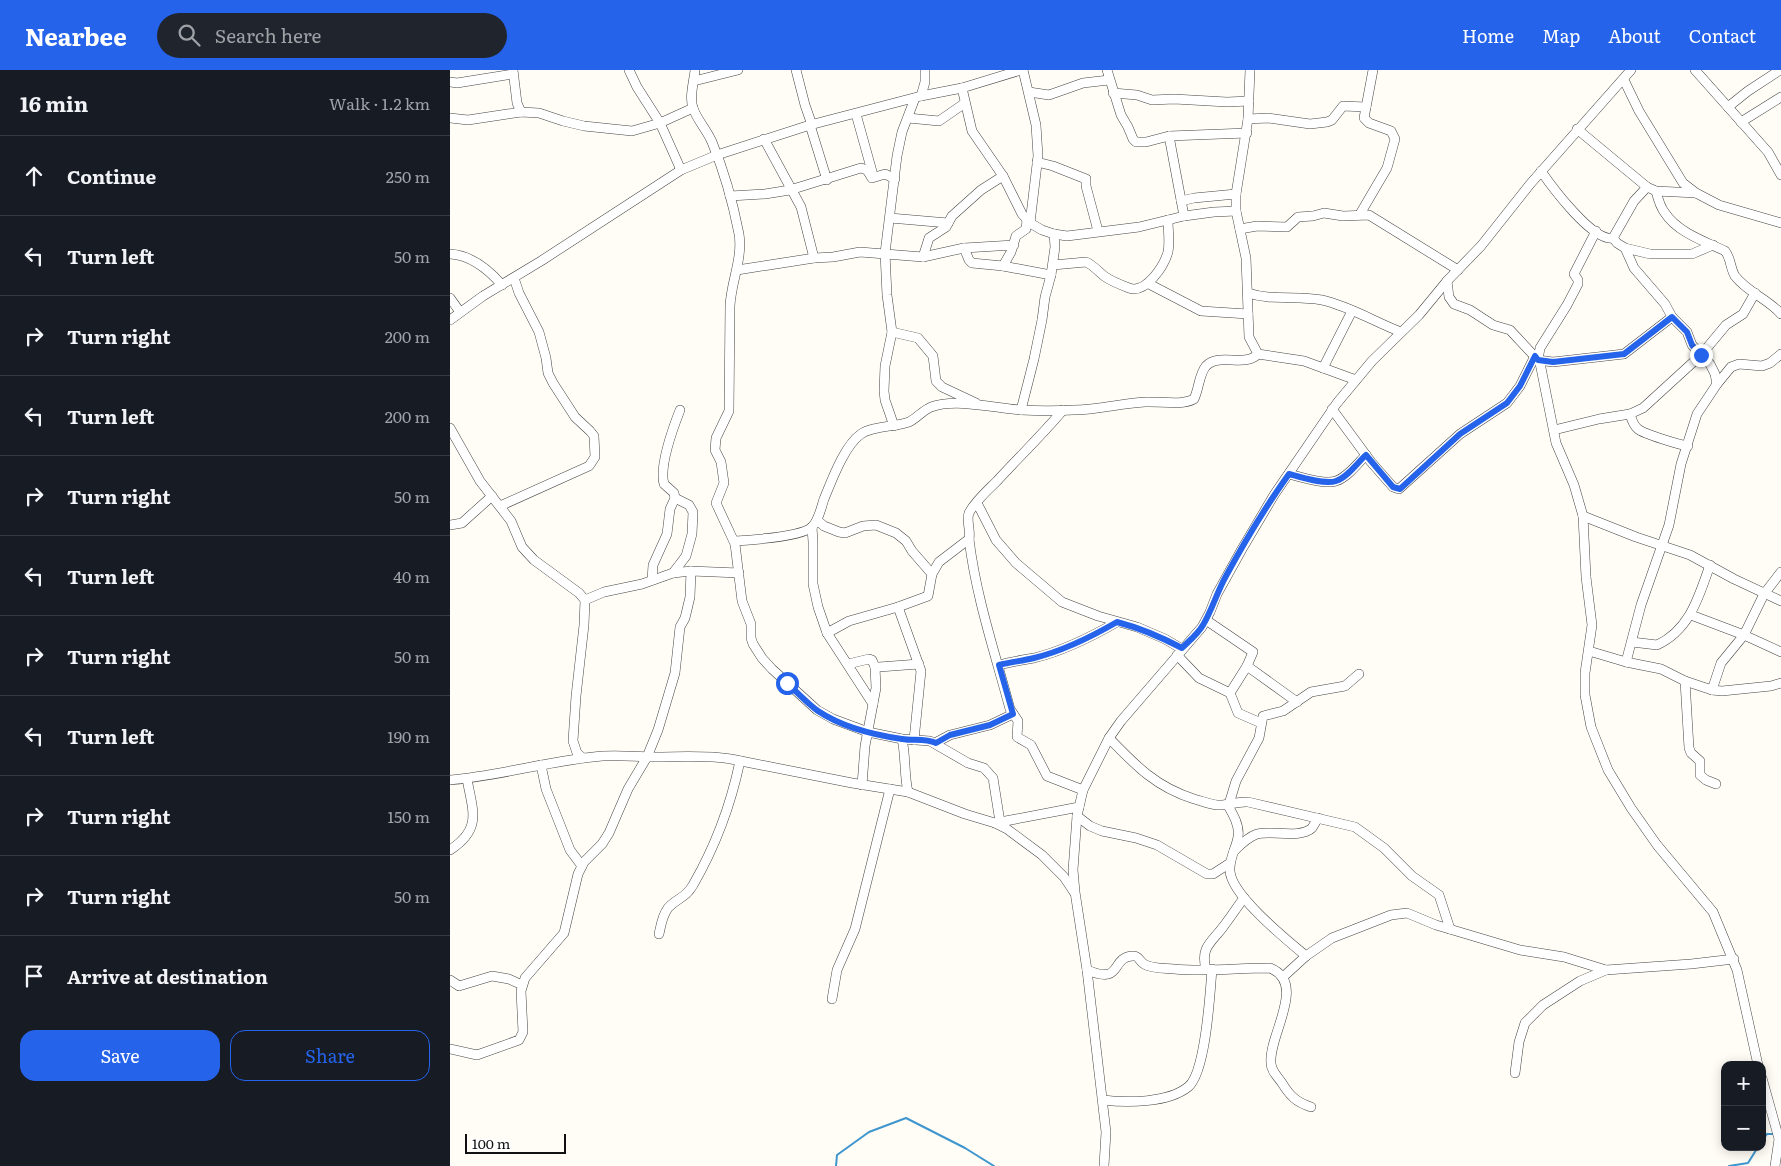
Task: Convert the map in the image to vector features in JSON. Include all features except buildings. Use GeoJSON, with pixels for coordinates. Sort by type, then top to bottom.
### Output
{"type":"FeatureCollection","features":[{"type":"Feature","properties":{"kind":"street"},"geometry":{"type":"LineString","coordinates":[[630,70],[637,87],[660,123],[681,170]]}},
{"type":"Feature","properties":{"kind":"street"},"geometry":{"type":"LineString","coordinates":[[695,70],[693,108],[717,155],[730,196],[739,236],[739,252],[731,289],[730,306],[729,411],[727,418],[716,434],[715,448],[723,469],[724,483],[716,503],[735,542],[742,601],[751,624],[751,638],[762,658],[817,710],[833,719],[868,732],[902,739],[930,741],[956,757],[984,768],[993,778],[996,789],[997,822]]}},
{"type":"Feature","properties":{"kind":"street"},"geometry":{"type":"LineString","coordinates":[[694,81],[738,70]]}},
{"type":"Feature","properties":{"kind":"street"},"geometry":{"type":"LineString","coordinates":[[796,70],[827,180]]}},
{"type":"Feature","properties":{"kind":"street"},"geometry":{"type":"LineString","coordinates":[[894,426],[885,400],[884,391],[884,366],[892,332],[887,295],[885,254],[898,150],[908,118],[924,82],[925,70]]}},
{"type":"Feature","properties":{"kind":"street"},"geometry":{"type":"LineString","coordinates":[[450,320],[681,170],[717,155],[811,125],[918,97],[962,88],[1022,70],[1036,125],[1037,162],[1029,221],[1026,229],[1017,235],[1003,266]]}},
{"type":"Feature","properties":{"kind":"street"},"geometry":{"type":"LineString","coordinates":[[1106,70],[1120,115],[1135,141],[1144,142],[1169,136],[1247,132]]}},
{"type":"Feature","properties":{"kind":"street"},"geometry":{"type":"LineString","coordinates":[[1250,70],[1247,132],[1236,194],[1236,211],[1246,258],[1249,337],[1258,354]]}},
{"type":"Feature","properties":{"kind":"street"},"geometry":{"type":"LineString","coordinates":[[1360,214],[1384,174],[1395,139],[1391,131],[1366,122],[1364,116],[1373,70]]}},
{"type":"Feature","properties":{"kind":"street"},"geometry":{"type":"LineString","coordinates":[[1104,1166],[1106,1132],[1073,870],[1078,811],[1083,790],[1109,738],[1130,709],[1202,627],[1216,594],[1242,548],[1274,495],[1332,409],[1356,380],[1419,315],[1447,281],[1481,246],[1541,171],[1577,129],[1624,80],[1630,70]]}},
{"type":"Feature","properties":{"kind":"street"},"geometry":{"type":"LineString","coordinates":[[1695,70],[1768,152],[1781,175]]}},
{"type":"Feature","properties":{"kind":"street"},"geometry":{"type":"LineString","coordinates":[[1728,107],[1780,70]]}},
{"type":"Feature","properties":{"kind":"street"},"geometry":{"type":"LineString","coordinates":[[450,82],[457,83],[513,72],[521,112]]}},
{"type":"Feature","properties":{"kind":"street"},"geometry":{"type":"LineString","coordinates":[[1029,92],[1049,94],[1083,83],[1109,80]]}},
{"type":"Feature","properties":{"kind":"street"},"geometry":{"type":"LineString","coordinates":[[1624,80],[1639,111],[1683,183],[1696,193],[1719,205],[1781,223]]}},
{"type":"Feature","properties":{"kind":"street"},"geometry":{"type":"LineString","coordinates":[[962,88],[972,131],[1003,176],[1022,214],[1029,221],[1054,234],[1067,236],[1139,227],[1184,216],[1236,211]]}},
{"type":"Feature","properties":{"kind":"street"},"geometry":{"type":"LineString","coordinates":[[1113,93],[1137,95],[1152,100],[1249,101]]}},
{"type":"Feature","properties":{"kind":"street"},"geometry":{"type":"LineString","coordinates":[[1741,122],[1781,97]]}},
{"type":"Feature","properties":{"kind":"street"},"geometry":{"type":"LineString","coordinates":[[908,118],[939,121],[965,103]]}},
{"type":"Feature","properties":{"kind":"street"},"geometry":{"type":"LineString","coordinates":[[1248,119],[1268,118],[1310,124],[1332,120],[1344,106],[1366,107]]}},
{"type":"Feature","properties":{"kind":"street"},"geometry":{"type":"LineString","coordinates":[[450,118],[468,120],[521,112],[539,112],[563,121],[614,130],[632,131],[660,123],[693,108]]}},
{"type":"Feature","properties":{"kind":"street"},"geometry":{"type":"LineString","coordinates":[[856,114],[874,178]]}},
{"type":"Feature","properties":{"kind":"street"},"geometry":{"type":"LineString","coordinates":[[1577,129],[1647,187],[1656,191],[1696,193]]}},
{"type":"Feature","properties":{"kind":"street"},"geometry":{"type":"LineString","coordinates":[[1169,136],[1184,216]]}},
{"type":"Feature","properties":{"kind":"street"},"geometry":{"type":"LineString","coordinates":[[764,139],[803,213],[814,258]]}},
{"type":"Feature","properties":{"kind":"street"},"geometry":{"type":"LineString","coordinates":[[1037,162],[1086,179],[1086,186],[1098,231]]}},
{"type":"Feature","properties":{"kind":"street"},"geometry":{"type":"LineString","coordinates":[[730,196],[790,190],[862,168],[867,170],[874,178]]}},
{"type":"Feature","properties":{"kind":"street"},"geometry":{"type":"LineString","coordinates":[[1541,171],[1558,196],[1596,231],[1605,237],[1613,238],[1625,248],[1650,254],[1685,255],[1713,245]]}},
{"type":"Feature","properties":{"kind":"street"},"geometry":{"type":"LineString","coordinates":[[874,178],[885,174],[895,179]]}},
{"type":"Feature","properties":{"kind":"street"},"geometry":{"type":"LineString","coordinates":[[923,257],[929,238],[946,227],[956,212],[981,190],[1003,176]]}},
{"type":"Feature","properties":{"kind":"street"},"geometry":{"type":"LineString","coordinates":[[1613,238],[1634,201],[1647,187]]}},
{"type":"Feature","properties":{"kind":"street"},"geometry":{"type":"LineString","coordinates":[[1656,191],[1666,216],[1683,229],[1727,252],[1734,275],[1781,314]]}},
{"type":"Feature","properties":{"kind":"street"},"geometry":{"type":"LineString","coordinates":[[1181,201],[1236,194]]}},
{"type":"Feature","properties":{"kind":"street"},"geometry":{"type":"LineString","coordinates":[[1240,229],[1257,226],[1287,227],[1298,217],[1313,216],[1327,212],[1343,216],[1368,215],[1458,270]]}},
{"type":"Feature","properties":{"kind":"street"},"geometry":{"type":"LineString","coordinates":[[890,218],[948,223]]}},
{"type":"Feature","properties":{"kind":"street"},"geometry":{"type":"LineString","coordinates":[[1053,265],[1086,262],[1108,278],[1131,289],[1149,284],[1169,250],[1168,220]]}},
{"type":"Feature","properties":{"kind":"street"},"geometry":{"type":"LineString","coordinates":[[1332,409],[1366,455],[1393,487],[1401,488],[1460,434],[1507,403],[1520,386],[1578,284],[1574,274],[1596,231]]}},
{"type":"Feature","properties":{"kind":"street"},"geometry":{"type":"LineString","coordinates":[[1021,410],[1034,359],[1045,297],[1053,265],[1054,234]]}},
{"type":"Feature","properties":{"kind":"street"},"geometry":{"type":"LineString","coordinates":[[736,270],[860,252],[923,257],[964,248],[1014,245]]}},
{"type":"Feature","properties":{"kind":"street"},"geometry":{"type":"LineString","coordinates":[[964,248],[971,263],[1003,266],[1051,275]]}},
{"type":"Feature","properties":{"kind":"street"},"geometry":{"type":"LineString","coordinates":[[1625,248],[1634,268],[1666,304],[1672,317],[1687,332],[1692,345],[1710,364],[1717,384]]}},
{"type":"Feature","properties":{"kind":"street"},"geometry":{"type":"LineString","coordinates":[[450,254],[461,255],[474,261],[502,285]]}},
{"type":"Feature","properties":{"kind":"street"},"geometry":{"type":"LineString","coordinates":[[500,506],[589,466],[595,457],[594,436],[575,417],[548,373],[539,332],[519,293],[514,278]]}},
{"type":"Feature","properties":{"kind":"street"},"geometry":{"type":"LineString","coordinates":[[1447,281],[1449,297],[1454,304],[1470,310],[1493,325],[1510,330],[1536,358],[1556,444],[1574,485],[1582,516],[1586,577],[1592,625],[1585,695],[1591,727],[1601,754],[1619,790],[1657,845],[1713,912],[1734,960],[1757,1061]]}},
{"type":"Feature","properties":{"kind":"street"},"geometry":{"type":"LineString","coordinates":[[1149,284],[1201,311],[1248,314]]}},
{"type":"Feature","properties":{"kind":"street"},"geometry":{"type":"LineString","coordinates":[[1248,293],[1275,298],[1316,299],[1335,303],[1401,332]]}},
{"type":"Feature","properties":{"kind":"street"},"geometry":{"type":"LineString","coordinates":[[1554,430],[1630,414],[1643,408],[1701,355],[1722,330],[1743,314],[1755,293]]}},
{"type":"Feature","properties":{"kind":"street"},"geometry":{"type":"LineString","coordinates":[[450,298],[460,312]]}},
{"type":"Feature","properties":{"kind":"street"},"geometry":{"type":"LineString","coordinates":[[1323,368],[1352,311]]}},
{"type":"Feature","properties":{"kind":"street"},"geometry":{"type":"LineString","coordinates":[[1536,358],[1553,362],[1624,354],[1672,317]]}},
{"type":"Feature","properties":{"kind":"street"},"geometry":{"type":"LineString","coordinates":[[892,332],[918,338],[933,356],[936,381],[942,387],[982,406]]}},
{"type":"Feature","properties":{"kind":"street"},"geometry":{"type":"LineString","coordinates":[[872,704],[827,632],[816,600],[813,584],[812,528],[817,520],[832,480],[852,444],[861,434],[870,430],[910,422],[924,410],[933,407],[962,404],[1021,410],[1076,410],[1141,402],[1190,401],[1196,396],[1205,368],[1210,363],[1250,359],[1258,354],[1304,361],[1356,380]]}},
{"type":"Feature","properties":{"kind":"street"},"geometry":{"type":"LineString","coordinates":[[1626,662],[1640,605],[1669,525],[1681,464],[1697,414],[1731,367],[1735,365],[1762,366],[1770,363],[1781,354]]}},
{"type":"Feature","properties":{"kind":"street"},"geometry":{"type":"LineString","coordinates":[[652,580],[653,565],[667,534],[670,509],[674,498],[674,493],[664,484],[664,471],[670,436],[680,410]]}},
{"type":"Feature","properties":{"kind":"street"},"geometry":{"type":"LineString","coordinates":[[1062,410],[968,514],[969,539],[972,567],[1013,714],[1018,721],[1017,737],[1031,745],[1047,776],[1083,790]]}},
{"type":"Feature","properties":{"kind":"street"},"geometry":{"type":"LineString","coordinates":[[1630,414],[1635,427],[1641,431],[1679,445],[1688,446]]}},
{"type":"Feature","properties":{"kind":"street"},"geometry":{"type":"LineString","coordinates":[[450,428],[452,438],[475,474],[512,524],[522,547],[531,557],[579,593],[585,600],[573,741],[577,753],[582,758]]}},
{"type":"Feature","properties":{"kind":"street"},"geometry":{"type":"LineString","coordinates":[[1289,474],[1326,482],[1335,481],[1346,475],[1366,455]]}},
{"type":"Feature","properties":{"kind":"street"},"geometry":{"type":"LineString","coordinates":[[450,525],[462,523],[492,496]]}},
{"type":"Feature","properties":{"kind":"street"},"geometry":{"type":"LineString","coordinates":[[673,573],[686,556],[692,534],[693,510],[689,505],[674,498]]}},
{"type":"Feature","properties":{"kind":"street"},"geometry":{"type":"LineString","coordinates":[[977,503],[996,540],[1016,563],[1062,602],[1117,622],[1137,627],[1165,639],[1180,652],[1199,678],[1230,693],[1238,713],[1261,724]]}},
{"type":"Feature","properties":{"kind":"street"},"geometry":{"type":"LineString","coordinates":[[1582,516],[1690,555],[1734,579],[1781,601]]}},
{"type":"Feature","properties":{"kind":"street"},"geometry":{"type":"LineString","coordinates":[[817,520],[824,526],[839,532],[876,525],[896,533],[906,541],[932,574]]}},
{"type":"Feature","properties":{"kind":"street"},"geometry":{"type":"LineString","coordinates":[[735,542],[798,533],[812,528]]}},
{"type":"Feature","properties":{"kind":"street"},"geometry":{"type":"LineString","coordinates":[[827,632],[849,621],[928,596],[932,574],[941,559],[969,539]]}},
{"type":"Feature","properties":{"kind":"street"},"geometry":{"type":"LineString","coordinates":[[450,1049],[477,1055],[519,1040],[522,1036],[524,1026],[521,1001],[522,985],[525,978],[564,933],[576,878],[582,866],[602,844],[609,833],[628,789],[647,757],[658,730],[675,673],[680,626],[685,618],[690,597],[686,556]]}},
{"type":"Feature","properties":{"kind":"street"},"geometry":{"type":"LineString","coordinates":[[1632,642],[1654,646],[1660,644],[1680,629],[1696,605],[1710,565]]}},
{"type":"Feature","properties":{"kind":"street"},"geometry":{"type":"LineString","coordinates":[[1712,690],[1721,663],[1744,635],[1764,594],[1781,572]]}},
{"type":"Feature","properties":{"kind":"street"},"geometry":{"type":"LineString","coordinates":[[585,600],[604,592],[673,573],[739,573]]}},
{"type":"Feature","properties":{"kind":"street"},"geometry":{"type":"LineString","coordinates":[[898,607],[919,664],[921,679],[914,740]]}},
{"type":"Feature","properties":{"kind":"street"},"geometry":{"type":"LineString","coordinates":[[1691,615],[1744,635],[1781,652]]}},
{"type":"Feature","properties":{"kind":"street"},"geometry":{"type":"LineString","coordinates":[[1206,620],[1252,651],[1253,654],[1230,693]]}},
{"type":"Feature","properties":{"kind":"street"},"geometry":{"type":"LineString","coordinates":[[999,665],[1035,658],[1049,653],[1092,637],[1117,622]]}},
{"type":"Feature","properties":{"kind":"street"},"geometry":{"type":"LineString","coordinates":[[1589,651],[1626,662],[1661,669],[1686,681],[1712,690],[1722,691],[1771,686],[1781,683]]}},
{"type":"Feature","properties":{"kind":"street"},"geometry":{"type":"LineString","coordinates":[[848,664],[870,659],[875,667],[876,688],[872,704],[862,785]]}},
{"type":"Feature","properties":{"kind":"street"},"geometry":{"type":"LineString","coordinates":[[875,667],[919,664]]}},
{"type":"Feature","properties":{"kind":"street"},"geometry":{"type":"LineString","coordinates":[[1247,666],[1297,702]]}},
{"type":"Feature","properties":{"kind":"street"},"geometry":{"type":"LineString","coordinates":[[1306,956],[1273,928],[1236,889],[1232,881],[1230,863],[1238,833],[1228,804],[1236,781],[1260,738],[1263,716],[1283,711],[1311,692],[1345,686],[1359,674]]}},
{"type":"Feature","properties":{"kind":"street"},"geometry":{"type":"LineString","coordinates":[[1686,681],[1689,748],[1691,753],[1700,761],[1700,775],[1716,784]]}},
{"type":"Feature","properties":{"kind":"street"},"geometry":{"type":"LineString","coordinates":[[936,743],[950,735],[990,725],[1013,714]]}},
{"type":"Feature","properties":{"kind":"street"},"geometry":{"type":"LineString","coordinates":[[1109,738],[1136,767],[1168,789],[1213,804],[1248,802],[1355,827],[1384,848],[1412,876],[1439,895],[1450,929]]}},
{"type":"Feature","properties":{"kind":"street"},"geometry":{"type":"LineString","coordinates":[[902,739],[905,753],[905,779],[908,792]]}},
{"type":"Feature","properties":{"kind":"street"},"geometry":{"type":"LineString","coordinates":[[450,780],[467,779],[582,758],[625,755],[647,757],[719,757],[908,792],[965,814],[997,822],[1042,855],[1064,877],[1075,892]]}},
{"type":"Feature","properties":{"kind":"street"},"geometry":{"type":"LineString","coordinates":[[658,934],[664,915],[669,908],[689,891],[710,852],[730,804],[740,762]]}},
{"type":"Feature","properties":{"kind":"street"},"geometry":{"type":"LineString","coordinates":[[541,765],[546,789],[570,850],[582,866]]}},
{"type":"Feature","properties":{"kind":"street"},"geometry":{"type":"LineString","coordinates":[[450,850],[467,837],[472,827],[467,779]]}},
{"type":"Feature","properties":{"kind":"street"},"geometry":{"type":"LineString","coordinates":[[832,999],[837,970],[855,929],[890,790]]}},
{"type":"Feature","properties":{"kind":"street"},"geometry":{"type":"LineString","coordinates":[[997,822],[1078,811]]}},
{"type":"Feature","properties":{"kind":"street"},"geometry":{"type":"LineString","coordinates":[[1078,811],[1090,826],[1102,831],[1136,838],[1157,845],[1207,874],[1213,874],[1230,863]]}},
{"type":"Feature","properties":{"kind":"street"},"geometry":{"type":"LineString","coordinates":[[1232,853],[1254,835],[1262,833],[1294,833],[1308,830],[1318,818]]}},
{"type":"Feature","properties":{"kind":"street"},"geometry":{"type":"LineString","coordinates":[[1102,1100],[1132,1103],[1148,1101],[1160,1099],[1190,1086],[1198,1070],[1204,1042],[1209,969],[1205,958],[1211,940],[1222,930],[1244,898]]}},
{"type":"Feature","properties":{"kind":"street"},"geometry":{"type":"LineString","coordinates":[[1283,977],[1306,956],[1332,938],[1346,931],[1400,913],[1407,913],[1436,926],[1520,950],[1564,957],[1606,970]]}},
{"type":"Feature","properties":{"kind":"street"},"geometry":{"type":"LineString","coordinates":[[1087,970],[1099,975],[1108,975],[1126,958],[1133,956],[1143,964],[1177,969],[1270,968],[1276,971],[1283,977],[1286,992],[1284,1008],[1271,1055],[1271,1067],[1292,1098],[1299,1103],[1311,1107]]}},
{"type":"Feature","properties":{"kind":"street"},"geometry":{"type":"LineString","coordinates":[[1515,1073],[1519,1042],[1525,1023],[1543,1005],[1580,981],[1606,970],[1734,960]]}},
{"type":"Feature","properties":{"kind":"street"},"geometry":{"type":"LineString","coordinates":[[450,980],[456,985],[462,985],[492,976],[509,979],[522,985]]}},
{"type":"Feature","properties":{"kind":"street"},"geometry":{"type":"LineString","coordinates":[[1766,1092],[1779,1139],[1775,1166]]}},
{"type":"Feature","properties":{"kind":"waterway"},"geometry":{"type":"LineString","coordinates":[[836,1166],[837,1155],[869,1132],[906,1118],[965,1148],[994,1166]]}},
{"type":"Feature","properties":{"kind":"waterway"},"geometry":{"type":"LineString","coordinates":[[1766,1135],[1773,1134]]}},
{"type":"Feature","properties":{"kind":"waterway"},"geometry":{"type":"LineString","coordinates":[[1729,1166],[1748,1163],[1756,1151]]}},
{"type":"Feature","properties":{"kind":"route"},"geometry":{"type":"LineString","coordinates":[[787,683],[825,715],[868,732],[902,739],[926,740],[936,743],[950,735],[996,722],[1013,714],[1010,709],[999,665],[1035,658],[1049,653],[1092,637],[1117,622],[1137,627],[1182,648],[1202,627],[1210,612],[1216,594],[1242,548],[1289,474],[1326,482],[1335,481],[1346,475],[1366,455],[1393,487],[1400,489],[1446,445],[1507,403],[1520,386],[1535,356],[1538,360],[1553,362],[1624,354],[1672,317],[1687,332],[1692,345],[1701,355]]}}]}
